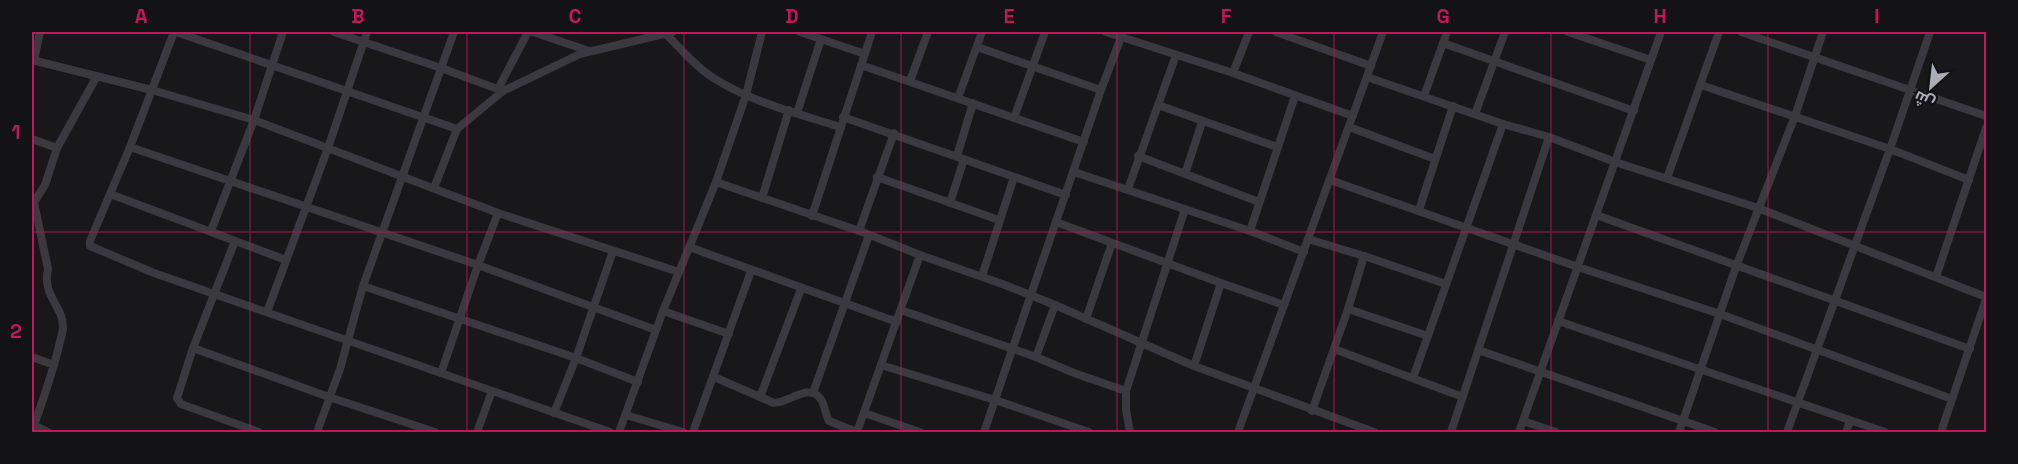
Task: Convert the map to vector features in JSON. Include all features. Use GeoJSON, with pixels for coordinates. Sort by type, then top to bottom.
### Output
{"type":"FeatureCollection","features":[{"type":"Feature","properties":{"kind":"street"},"geometry":{"type":"LineString","coordinates":[[40,32],[33,60],[152,90],[254,120],[498,213],[679,272]]}},
{"type":"Feature","properties":{"kind":"street"},"geometry":{"type":"LineString","coordinates":[[457,129],[175,32],[90,241],[90,246],[213,294],[610,432]]}},
{"type":"Feature","properties":{"kind":"street"},"geometry":{"type":"LineString","coordinates":[[211,231],[232,180],[284,32]]}},
{"type":"Feature","properties":{"kind":"street"},"geometry":{"type":"LineString","coordinates":[[334,32],[501,90]]}},
{"type":"Feature","properties":{"kind":"street"},"geometry":{"type":"LineString","coordinates":[[267,312],[328,148],[367,32]]}},
{"type":"Feature","properties":{"kind":"street"},"geometry":{"type":"LineString","coordinates":[[317,432],[363,286],[454,32]]}},
{"type":"Feature","properties":{"kind":"street"},"geometry":{"type":"LineString","coordinates":[[501,90],[528,32]]}},
{"type":"Feature","properties":{"kind":"street"},"geometry":{"type":"LineString","coordinates":[[533,32],[590,51]]}},
{"type":"Feature","properties":{"kind":"street"},"geometry":{"type":"LineString","coordinates":[[434,188],[457,129],[501,90],[572,57],[668,32],[709,75],[746,95],[840,127]]}},
{"type":"Feature","properties":{"kind":"street"},"geometry":{"type":"LineString","coordinates":[[619,432],[663,311],[716,182],[746,95],[760,32]]}},
{"type":"Feature","properties":{"kind":"street"},"geometry":{"type":"LineString","coordinates":[[800,32],[865,54]]}},
{"type":"Feature","properties":{"kind":"street"},"geometry":{"type":"LineString","coordinates":[[812,216],[872,32]]}},
{"type":"Feature","properties":{"kind":"street"},"geometry":{"type":"LineString","coordinates":[[910,81],[928,32]]}},
{"type":"Feature","properties":{"kind":"street"},"geometry":{"type":"LineString","coordinates":[[958,98],[982,32]]}},
{"type":"Feature","properties":{"kind":"street"},"geometry":{"type":"LineString","coordinates":[[1014,118],[1045,32]]}},
{"type":"Feature","properties":{"kind":"street"},"geometry":{"type":"LineString","coordinates":[[1106,32],[1123,34],[1176,55],[1353,116]]}},
{"type":"Feature","properties":{"kind":"street"},"geometry":{"type":"LineString","coordinates":[[1233,73],[1249,32]]}},
{"type":"Feature","properties":{"kind":"street"},"geometry":{"type":"LineString","coordinates":[[1275,32],[1294,34],[1371,66]]}},
{"type":"Feature","properties":{"kind":"street"},"geometry":{"type":"LineString","coordinates":[[1238,432],[1383,32]]}},
{"type":"Feature","properties":{"kind":"street"},"geometry":{"type":"LineString","coordinates":[[1424,96],[1447,32]]}},
{"type":"Feature","properties":{"kind":"street"},"geometry":{"type":"LineString","coordinates":[[1475,114],[1505,32]]}},
{"type":"Feature","properties":{"kind":"street"},"geometry":{"type":"LineString","coordinates":[[1568,32],[1651,60]]}},
{"type":"Feature","properties":{"kind":"street"},"geometry":{"type":"LineString","coordinates":[[1519,432],[1661,32]]}},
{"type":"Feature","properties":{"kind":"street"},"geometry":{"type":"LineString","coordinates":[[1667,178],[1719,32]]}},
{"type":"Feature","properties":{"kind":"street"},"geometry":{"type":"LineString","coordinates":[[1741,32],[1986,116]]}},
{"type":"Feature","properties":{"kind":"street"},"geometry":{"type":"LineString","coordinates":[[1679,432],[1737,264],[1795,116],[1823,32]]}},
{"type":"Feature","properties":{"kind":"street"},"geometry":{"type":"LineString","coordinates":[[1787,432],[1890,149],[1929,34],[1918,32]]}},
{"type":"Feature","properties":{"kind":"street"},"geometry":{"type":"LineString","coordinates":[[984,432],[1101,90],[1123,34]]}},
{"type":"Feature","properties":{"kind":"street"},"geometry":{"type":"LineString","coordinates":[[762,198],[821,39]]}},
{"type":"Feature","properties":{"kind":"street"},"geometry":{"type":"LineString","coordinates":[[1443,44],[1495,60],[1634,111]]}},
{"type":"Feature","properties":{"kind":"street"},"geometry":{"type":"LineString","coordinates":[[976,47],[1101,90]]}},
{"type":"Feature","properties":{"kind":"street"},"geometry":{"type":"LineString","coordinates":[[1128,189],[1176,55]]}},
{"type":"Feature","properties":{"kind":"street"},"geometry":{"type":"LineString","coordinates":[[861,64],[1084,142]]}},
{"type":"Feature","properties":{"kind":"street"},"geometry":{"type":"LineString","coordinates":[[48,432],[32,427],[54,365],[63,326],[49,294],[46,279],[48,269],[34,202],[45,185],[57,148],[97,76]]}},
{"type":"Feature","properties":{"kind":"street"},"geometry":{"type":"LineString","coordinates":[[1367,77],[1503,124],[1549,137],[1615,162],[1758,208],[1986,298],[1941,432]]}},
{"type":"Feature","properties":{"kind":"street"},"geometry":{"type":"LineString","coordinates":[[1701,85],[1890,149],[1969,180]]}},
{"type":"Feature","properties":{"kind":"street"},"geometry":{"type":"LineString","coordinates":[[1250,231],[1295,96]]}},
{"type":"Feature","properties":{"kind":"street"},"geometry":{"type":"LineString","coordinates":[[950,203],[973,103]]}},
{"type":"Feature","properties":{"kind":"street"},"geometry":{"type":"LineString","coordinates":[[1158,105],[1277,147]]}},
{"type":"Feature","properties":{"kind":"street"},"geometry":{"type":"LineString","coordinates":[[1419,210],[1453,106]]}},
{"type":"Feature","properties":{"kind":"street"},"geometry":{"type":"LineString","coordinates":[[843,117],[1066,195]]}},
{"type":"Feature","properties":{"kind":"street"},"geometry":{"type":"LineString","coordinates":[[1185,174],[1202,122]]}},
{"type":"Feature","properties":{"kind":"street"},"geometry":{"type":"LineString","coordinates":[[1413,378],[1503,124]]}},
{"type":"Feature","properties":{"kind":"street"},"geometry":{"type":"LineString","coordinates":[[1349,128],[1435,159]]}},
{"type":"Feature","properties":{"kind":"street"},"geometry":{"type":"LineString","coordinates":[[1935,277],[1986,128]]}},
{"type":"Feature","properties":{"kind":"street"},"geometry":{"type":"LineString","coordinates":[[859,231],[894,133]]}},
{"type":"Feature","properties":{"kind":"street"},"geometry":{"type":"LineString","coordinates":[[1450,432],[1549,137]]}},
{"type":"Feature","properties":{"kind":"street"},"geometry":{"type":"LineString","coordinates":[[32,139],[57,148]]}},
{"type":"Feature","properties":{"kind":"street"},"geometry":{"type":"LineString","coordinates":[[130,147],[478,265],[656,330]]}},
{"type":"Feature","properties":{"kind":"street"},"geometry":{"type":"LineString","coordinates":[[1138,156],[1259,202]]}},
{"type":"Feature","properties":{"kind":"street"},"geometry":{"type":"LineString","coordinates":[[1074,172],[1250,231],[1304,252]]}},
{"type":"Feature","properties":{"kind":"street"},"geometry":{"type":"LineString","coordinates":[[878,177],[999,220]]}},
{"type":"Feature","properties":{"kind":"street"},"geometry":{"type":"LineString","coordinates":[[981,276],[1014,177]]}},
{"type":"Feature","properties":{"kind":"street"},"geometry":{"type":"LineString","coordinates":[[1330,180],[1720,314],[1952,399]]}},
{"type":"Feature","properties":{"kind":"street"},"geometry":{"type":"LineString","coordinates":[[716,182],[981,276],[1055,305],[1194,366],[1374,432]]}},
{"type":"Feature","properties":{"kind":"street"},"geometry":{"type":"LineString","coordinates":[[110,194],[286,260]]}},
{"type":"Feature","properties":{"kind":"street"},"geometry":{"type":"LineString","coordinates":[[1131,432],[1126,410],[1126,390],[1185,209]]}},
{"type":"Feature","properties":{"kind":"street"},"geometry":{"type":"LineString","coordinates":[[441,373],[498,213]]}},
{"type":"Feature","properties":{"kind":"street"},"geometry":{"type":"LineString","coordinates":[[1596,215],[1970,349]]}},
{"type":"Feature","properties":{"kind":"street"},"geometry":{"type":"LineString","coordinates":[[1056,222],[1284,305]]}},
{"type":"Feature","properties":{"kind":"street"},"geometry":{"type":"LineString","coordinates":[[32,232],[40,236]]}},
{"type":"Feature","properties":{"kind":"street"},"geometry":{"type":"LineString","coordinates":[[813,393],[869,235]]}},
{"type":"Feature","properties":{"kind":"street"},"geometry":{"type":"LineString","coordinates":[[1308,239],[1446,284]]}},
{"type":"Feature","properties":{"kind":"street"},"geometry":{"type":"LineString","coordinates":[[234,241],[193,348],[177,398],[178,402],[259,432]]}},
{"type":"Feature","properties":{"kind":"street"},"geometry":{"type":"LineString","coordinates":[[1086,319],[1112,243]]}},
{"type":"Feature","properties":{"kind":"street"},"geometry":{"type":"LineString","coordinates":[[689,247],[897,322]]}},
{"type":"Feature","properties":{"kind":"street"},"geometry":{"type":"LineString","coordinates":[[554,413],[576,358],[613,251]]}},
{"type":"Feature","properties":{"kind":"street"},"geometry":{"type":"LineString","coordinates":[[714,377],[778,403],[804,393],[813,393],[822,400],[829,421],[857,432],[920,255]]}},
{"type":"Feature","properties":{"kind":"street"},"geometry":{"type":"LineString","coordinates":[[1312,411],[1365,256]]}},
{"type":"Feature","properties":{"kind":"street"},"geometry":{"type":"LineString","coordinates":[[693,432],[751,271]]}},
{"type":"Feature","properties":{"kind":"street"},"geometry":{"type":"LineString","coordinates":[[1194,366],[1221,283]]}},
{"type":"Feature","properties":{"kind":"street"},"geometry":{"type":"LineString","coordinates":[[363,286],[576,358],[638,382]]}},
{"type":"Feature","properties":{"kind":"street"},"geometry":{"type":"LineString","coordinates":[[760,397],[801,289]]}},
{"type":"Feature","properties":{"kind":"street"},"geometry":{"type":"LineString","coordinates":[[1036,357],[1055,305]]}},
{"type":"Feature","properties":{"kind":"street"},"geometry":{"type":"LineString","coordinates":[[1348,309],[1428,336]]}},
{"type":"Feature","properties":{"kind":"street"},"geometry":{"type":"LineString","coordinates":[[901,310],[1126,390]]}},
{"type":"Feature","properties":{"kind":"street"},"geometry":{"type":"LineString","coordinates":[[663,311],[729,334]]}},
{"type":"Feature","properties":{"kind":"street"},"geometry":{"type":"LineString","coordinates":[[1558,321],[1885,432]]}},
{"type":"Feature","properties":{"kind":"street"},"geometry":{"type":"LineString","coordinates":[[193,348],[329,398],[435,432]]}},
{"type":"Feature","properties":{"kind":"street"},"geometry":{"type":"LineString","coordinates":[[1334,349],[1462,397]]}},
{"type":"Feature","properties":{"kind":"street"},"geometry":{"type":"LineString","coordinates":[[1478,350],[1715,432]]}},
{"type":"Feature","properties":{"kind":"street"},"geometry":{"type":"LineString","coordinates":[[32,357],[54,365]]}},
{"type":"Feature","properties":{"kind":"street"},"geometry":{"type":"LineString","coordinates":[[881,365],[1089,432]]}},
{"type":"Feature","properties":{"kind":"street"},"geometry":{"type":"LineString","coordinates":[[477,432],[492,391]]}},
{"type":"Feature","properties":{"kind":"street"},"geometry":{"type":"LineString","coordinates":[[864,413],[920,432]]}},
{"type":"Feature","properties":{"kind":"street"},"geometry":{"type":"LineString","coordinates":[[626,415],[683,432]]}},
{"type":"Feature","properties":{"kind":"street"},"geometry":{"type":"LineString","coordinates":[[1523,421],[1556,432]]}},
{"type":"Feature","properties":{"kind":"street"},"geometry":{"type":"LineString","coordinates":[[1846,432],[1850,421]]}}]}
